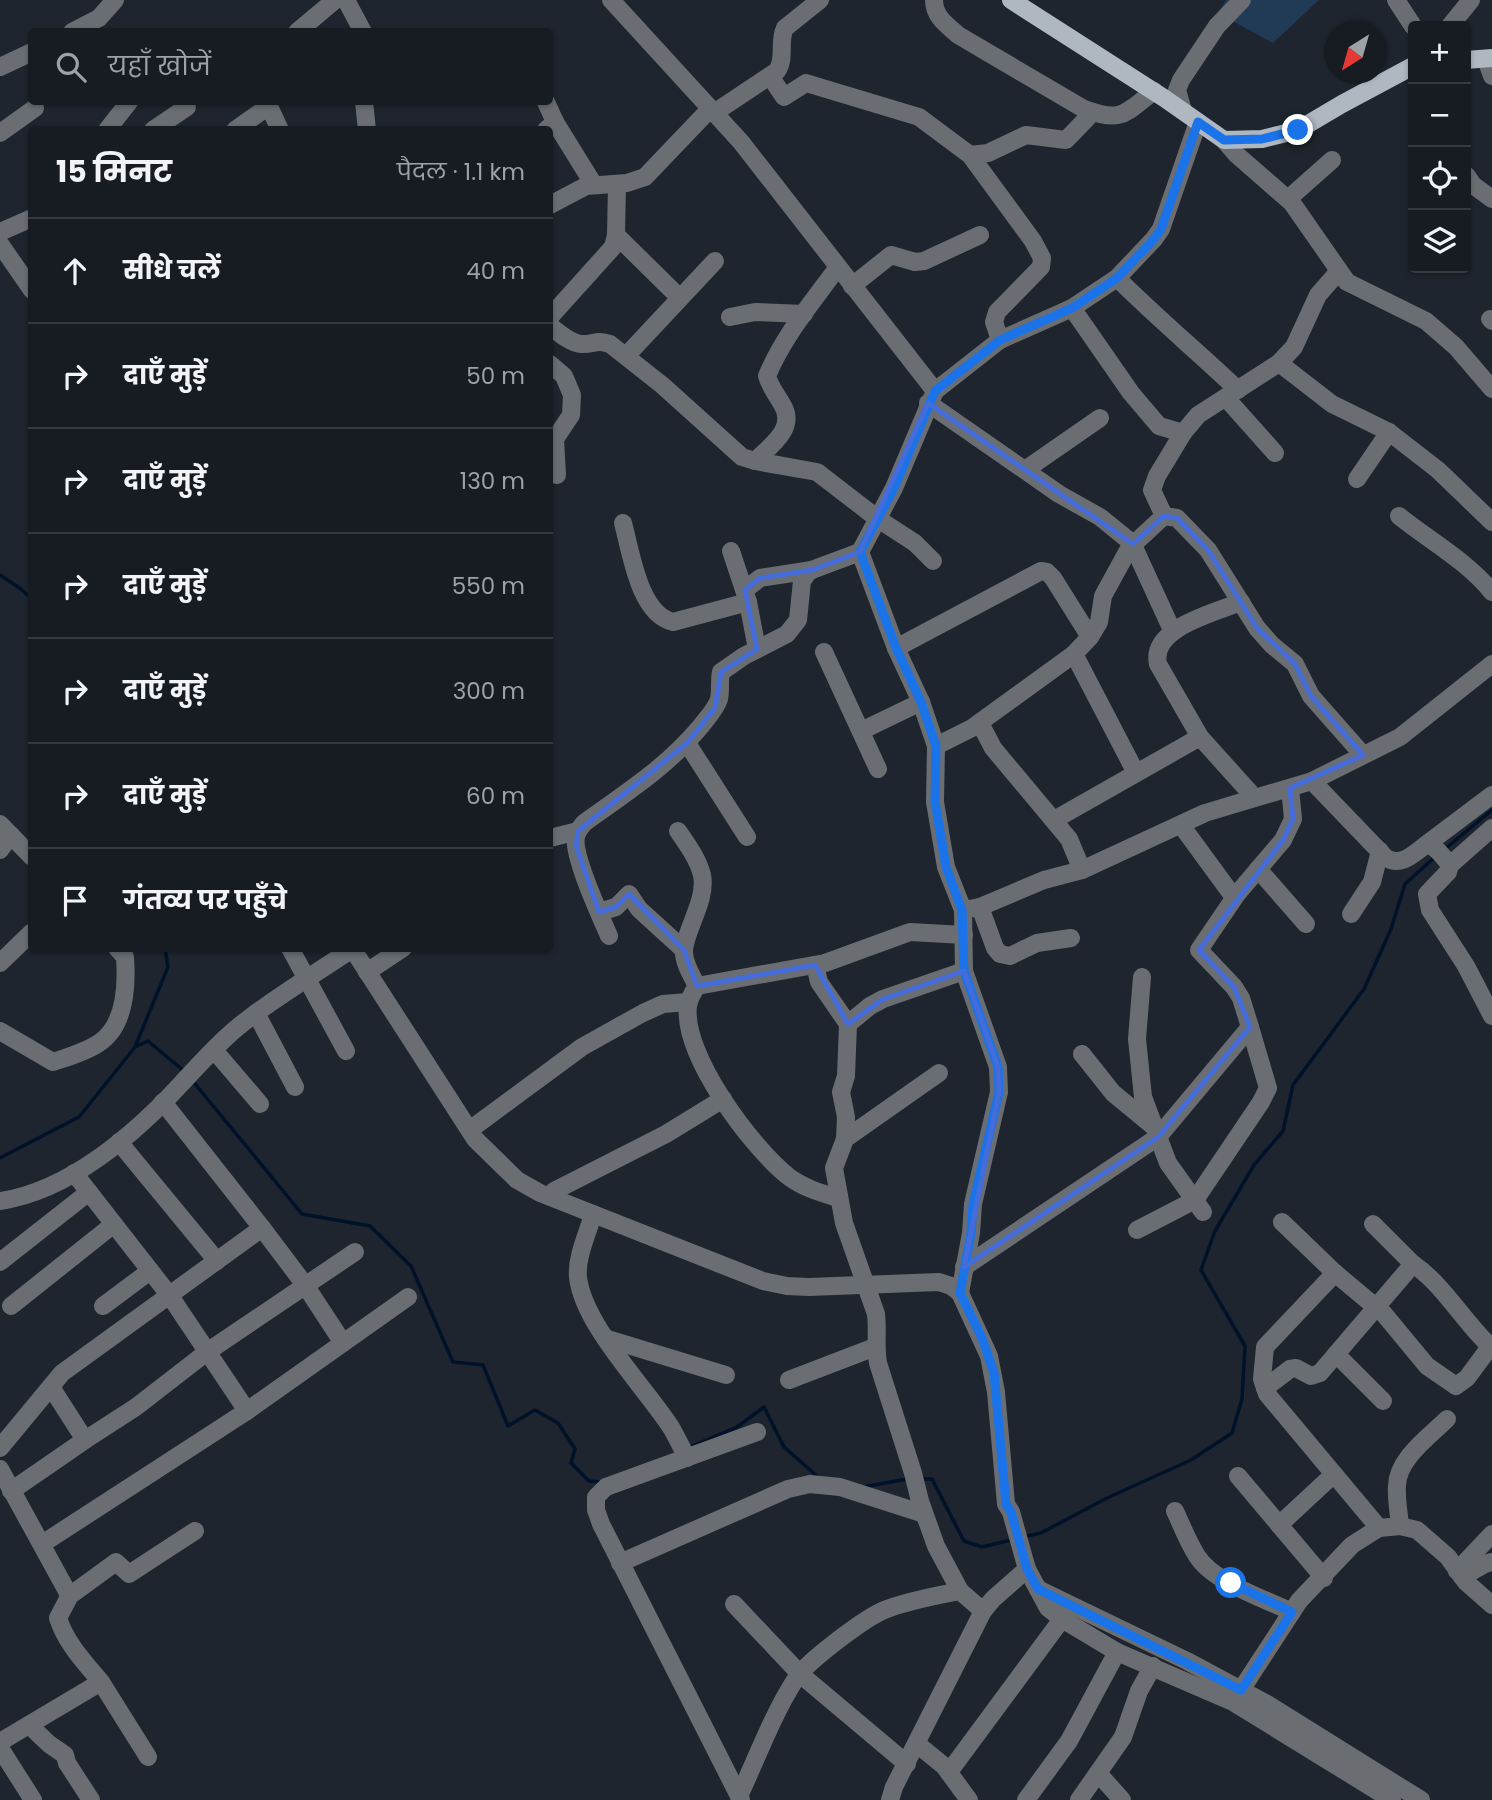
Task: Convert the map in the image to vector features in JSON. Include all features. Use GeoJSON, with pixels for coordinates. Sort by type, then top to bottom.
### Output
{"type":"FeatureCollection","features":[{"type":"Feature","properties":{"kind":"main road"},"geometry":{"type":"LineString","coordinates":[[1011,0],[1154,91],[1224,140],[1262,139],[1298,130],[1408,69]]}},
{"type":"Feature","properties":{"kind":"main road"},"geometry":{"type":"LineString","coordinates":[[1471,60],[1489,58]]}},
{"type":"Feature","properties":{"kind":"street"},"geometry":{"type":"LineString","coordinates":[[80,28],[99,18],[115,0]]}},
{"type":"Feature","properties":{"kind":"street"},"geometry":{"type":"LineString","coordinates":[[302,28],[335,0]]}},
{"type":"Feature","properties":{"kind":"street"},"geometry":{"type":"LineString","coordinates":[[346,0],[361,28]]}},
{"type":"Feature","properties":{"kind":"street"},"geometry":{"type":"LineString","coordinates":[[611,0],[741,142],[838,267],[932,397],[1025,470],[1059,494],[1100,517],[1132,543],[1172,631]]}},
{"type":"Feature","properties":{"kind":"street"},"geometry":{"type":"LineString","coordinates":[[934,0],[934,8],[942,21],[958,35],[1093,113],[1116,118],[1154,91]]}},
{"type":"Feature","properties":{"kind":"street"},"geometry":{"type":"LineString","coordinates":[[1183,111],[1177,90],[1181,80],[1217,26],[1242,0]]}},
{"type":"Feature","properties":{"kind":"street"},"geometry":{"type":"LineString","coordinates":[[1396,0],[1410,21]]}},
{"type":"Feature","properties":{"kind":"street"},"geometry":{"type":"LineString","coordinates":[[1454,21],[1471,0]]}},
{"type":"Feature","properties":{"kind":"street"},"geometry":{"type":"LineString","coordinates":[[553,203],[586,186],[628,183],[645,177],[712,111],[769,76],[780,65],[785,28],[809,4]]}},
{"type":"Feature","properties":{"kind":"street"},"geometry":{"type":"LineString","coordinates":[[0,67],[28,54]]}},
{"type":"Feature","properties":{"kind":"street"},"geometry":{"type":"LineString","coordinates":[[1489,58],[1492,76]]}},
{"type":"Feature","properties":{"kind":"street"},"geometry":{"type":"LineString","coordinates":[[769,76],[784,97],[806,83],[919,117],[970,155],[1033,241],[1042,258],[1041,267],[997,312],[994,322],[1000,340]]}},
{"type":"Feature","properties":{"kind":"street"},"geometry":{"type":"LineString","coordinates":[[110,126],[127,105]]}},
{"type":"Feature","properties":{"kind":"street"},"geometry":{"type":"LineString","coordinates":[[240,126],[267,105]]}},
{"type":"Feature","properties":{"kind":"street"},"geometry":{"type":"LineString","coordinates":[[268,105],[278,126]]}},
{"type":"Feature","properties":{"kind":"street"},"geometry":{"type":"LineString","coordinates":[[364,105],[367,126]]}},
{"type":"Feature","properties":{"kind":"street"},"geometry":{"type":"LineString","coordinates":[[546,105],[550,126]]}},
{"type":"Feature","properties":{"kind":"street"},"geometry":{"type":"LineString","coordinates":[[159,126],[187,107]]}},
{"type":"Feature","properties":{"kind":"street"},"geometry":{"type":"LineString","coordinates":[[0,133],[35,108]]}},
{"type":"Feature","properties":{"kind":"street"},"geometry":{"type":"LineString","coordinates":[[970,155],[988,153],[1026,135],[1066,140],[1093,113]]}},
{"type":"Feature","properties":{"kind":"street"},"geometry":{"type":"LineString","coordinates":[[623,523],[644,596],[652,609],[665,620],[673,622],[746,596],[760,578],[812,570],[860,552],[894,488],[932,397],[1000,340],[1072,308],[1117,278],[1161,229],[1198,122]]}},
{"type":"Feature","properties":{"kind":"street"},"geometry":{"type":"LineString","coordinates":[[553,130],[594,185]]}},
{"type":"Feature","properties":{"kind":"street"},"geometry":{"type":"LineString","coordinates":[[1224,140],[1288,200],[1347,282],[1426,321],[1456,347],[1492,389]]}},
{"type":"Feature","properties":{"kind":"street"},"geometry":{"type":"LineString","coordinates":[[1288,200],[1332,160]]}},
{"type":"Feature","properties":{"kind":"street"},"geometry":{"type":"LineString","coordinates":[[1471,182],[1492,199]]}},
{"type":"Feature","properties":{"kind":"street"},"geometry":{"type":"LineString","coordinates":[[553,314],[613,247],[616,235],[617,184]]}},
{"type":"Feature","properties":{"kind":"street"},"geometry":{"type":"LineString","coordinates":[[0,232],[28,220]]}},
{"type":"Feature","properties":{"kind":"street"},"geometry":{"type":"LineString","coordinates":[[616,235],[680,298]]}},
{"type":"Feature","properties":{"kind":"street"},"geometry":{"type":"LineString","coordinates":[[852,286],[891,255],[915,262],[924,261],[980,235]]}},
{"type":"Feature","properties":{"kind":"street"},"geometry":{"type":"LineString","coordinates":[[0,244],[28,284]]}},
{"type":"Feature","properties":{"kind":"street"},"geometry":{"type":"LineString","coordinates":[[0,258],[28,296]]}},
{"type":"Feature","properties":{"kind":"street"},"geometry":{"type":"LineString","coordinates":[[626,356],[715,261]]}},
{"type":"Feature","properties":{"kind":"street"},"geometry":{"type":"LineString","coordinates":[[755,461],[785,429],[787,420],[784,408],[766,376],[804,314],[838,267]]}},
{"type":"Feature","properties":{"kind":"street"},"geometry":{"type":"LineString","coordinates":[[1164,516],[1152,490],[1157,476],[1183,433],[1198,415],[1279,363],[1300,337],[1318,295],[1339,271]]}},
{"type":"Feature","properties":{"kind":"street"},"geometry":{"type":"LineString","coordinates":[[1117,278],[1154,315],[1192,345],[1275,453]]}},
{"type":"Feature","properties":{"kind":"street"},"geometry":{"type":"LineString","coordinates":[[1072,308],[1130,393],[1159,426],[1183,433]]}},
{"type":"Feature","properties":{"kind":"street"},"geometry":{"type":"LineString","coordinates":[[730,317],[755,312],[804,314]]}},
{"type":"Feature","properties":{"kind":"street"},"geometry":{"type":"LineString","coordinates":[[553,328],[583,345],[599,340],[610,344],[662,385],[743,457],[817,472],[878,519],[915,543],[933,561]]}},
{"type":"Feature","properties":{"kind":"street"},"geometry":{"type":"LineString","coordinates":[[1279,363],[1332,404],[1389,432],[1438,470],[1492,522]]}},
{"type":"Feature","properties":{"kind":"street"},"geometry":{"type":"LineString","coordinates":[[553,367],[564,376],[572,395],[570,415],[555,439],[557,475]]}},
{"type":"Feature","properties":{"kind":"street"},"geometry":{"type":"LineString","coordinates":[[1025,470],[1100,418]]}},
{"type":"Feature","properties":{"kind":"street"},"geometry":{"type":"LineString","coordinates":[[1357,480],[1389,432]]}},
{"type":"Feature","properties":{"kind":"street"},"geometry":{"type":"LineString","coordinates":[[936,746],[980,723],[1074,654],[1090,637],[1099,622],[1107,587],[1132,543],[1164,516]]}},
{"type":"Feature","properties":{"kind":"street"},"geometry":{"type":"LineString","coordinates":[[1164,516],[1177,518],[1208,550],[1257,628],[1294,664],[1311,696],[1363,755]]}},
{"type":"Feature","properties":{"kind":"street"},"geometry":{"type":"LineString","coordinates":[[1399,516],[1455,557],[1492,592]]}},
{"type":"Feature","properties":{"kind":"street"},"geometry":{"type":"LineString","coordinates":[[731,551],[746,596],[757,649]]}},
{"type":"Feature","properties":{"kind":"street"},"geometry":{"type":"LineString","coordinates":[[860,552],[936,746],[935,802],[946,867],[1000,954],[1010,956],[1037,943],[1071,938]]}},
{"type":"Feature","properties":{"kind":"street"},"geometry":{"type":"LineString","coordinates":[[608,936],[576,846],[578,831],[584,823],[641,784],[687,743],[715,708],[719,697],[721,672],[787,634],[798,620],[802,580],[812,570]]}},
{"type":"Feature","properties":{"kind":"street"},"geometry":{"type":"LineString","coordinates":[[896,648],[1041,571],[1054,578],[1090,637]]}},
{"type":"Feature","properties":{"kind":"street"},"geometry":{"type":"LineString","coordinates":[[1241,602],[1172,631],[1163,639],[1156,655],[1158,664],[1200,737],[1254,797]]}},
{"type":"Feature","properties":{"kind":"street"},"geometry":{"type":"LineString","coordinates":[[824,652],[878,769]]}},
{"type":"Feature","properties":{"kind":"street"},"geometry":{"type":"LineString","coordinates":[[1074,654],[1136,773]]}},
{"type":"Feature","properties":{"kind":"street"},"geometry":{"type":"LineString","coordinates":[[971,908],[1044,880],[1082,870],[1205,813],[1312,781],[1400,737],[1492,664]]}},
{"type":"Feature","properties":{"kind":"street"},"geometry":{"type":"LineString","coordinates":[[861,730],[921,702]]}},
{"type":"Feature","properties":{"kind":"street"},"geometry":{"type":"LineString","coordinates":[[980,723],[993,748],[1069,839],[1082,870]]}},
{"type":"Feature","properties":{"kind":"street"},"geometry":{"type":"LineString","coordinates":[[1055,820],[1200,737]]}},
{"type":"Feature","properties":{"kind":"street"},"geometry":{"type":"LineString","coordinates":[[687,743],[747,837]]}},
{"type":"Feature","properties":{"kind":"street"},"geometry":{"type":"LineString","coordinates":[[1312,781],[1394,862],[1440,855],[1490,833]]}},
{"type":"Feature","properties":{"kind":"street"},"geometry":{"type":"LineString","coordinates":[[1137,1230],[1199,1206],[1268,1088],[1241,998],[1199,950],[1237,894],[1283,840],[1293,819],[1290,788]]}},
{"type":"Feature","properties":{"kind":"street"},"geometry":{"type":"LineString","coordinates":[[1440,855],[1492,795]]}},
{"type":"Feature","properties":{"kind":"street"},"geometry":{"type":"LineString","coordinates":[[1181,825],[1230,892],[1237,894]]}},
{"type":"Feature","properties":{"kind":"street"},"geometry":{"type":"LineString","coordinates":[[0,850],[6,830],[28,853]]}},
{"type":"Feature","properties":{"kind":"street"},"geometry":{"type":"LineString","coordinates":[[553,837],[578,831]]}},
{"type":"Feature","properties":{"kind":"street"},"geometry":{"type":"LineString","coordinates":[[678,831],[693,853],[702,876],[698,908],[684,950],[692,994],[688,1017],[705,1069],[761,1153],[803,1187],[838,1198]]}},
{"type":"Feature","properties":{"kind":"street"},"geometry":{"type":"LineString","coordinates":[[1351,914],[1372,882],[1380,851]]}},
{"type":"Feature","properties":{"kind":"street"},"geometry":{"type":"LineString","coordinates":[[1440,855],[1448,872],[1427,894],[1427,901],[1492,1016]]}},
{"type":"Feature","properties":{"kind":"street"},"geometry":{"type":"LineString","coordinates":[[1258,869],[1306,924]]}},
{"type":"Feature","properties":{"kind":"street"},"geometry":{"type":"LineString","coordinates":[[599,912],[616,907],[629,894],[639,909],[684,950]]}},
{"type":"Feature","properties":{"kind":"street"},"geometry":{"type":"LineString","coordinates":[[971,908],[964,936],[964,971],[998,1067],[999,1092],[973,1204],[971,1233],[962,1281],[994,1373],[1006,1504],[1038,1589],[1048,1608],[1117,1652],[1153,1665],[1233,1702],[1392,1800]]}},
{"type":"Feature","properties":{"kind":"street"},"geometry":{"type":"LineString","coordinates":[[475,1126],[582,1047],[663,1004],[692,994],[815,965],[910,932],[964,936]]}},
{"type":"Feature","properties":{"kind":"street"},"geometry":{"type":"LineString","coordinates":[[0,963],[28,936]]}},
{"type":"Feature","properties":{"kind":"street"},"geometry":{"type":"LineString","coordinates":[[0,1031],[53,1062],[98,1045],[110,1034],[124,1003],[125,957],[121,952]]}},
{"type":"Feature","properties":{"kind":"street"},"geometry":{"type":"LineString","coordinates":[[292,952],[346,1051]]}},
{"type":"Feature","properties":{"kind":"street"},"geometry":{"type":"LineString","coordinates":[[0,1201],[33,1192],[75,1173],[119,1142],[235,1029],[348,952]]}},
{"type":"Feature","properties":{"kind":"street"},"geometry":{"type":"LineString","coordinates":[[355,952],[370,970],[475,1126],[521,1174],[554,1191],[765,1273],[788,1279],[939,1282],[951,1286],[962,1281],[1156,1132],[1250,1027]]}},
{"type":"Feature","properties":{"kind":"street"},"geometry":{"type":"LineString","coordinates":[[363,952],[370,970],[475,1139],[517,1180],[540,1193],[763,1281],[787,1286],[863,1279]]}},
{"type":"Feature","properties":{"kind":"street"},"geometry":{"type":"LineString","coordinates":[[370,970],[397,952]]}},
{"type":"Feature","properties":{"kind":"street"},"geometry":{"type":"LineString","coordinates":[[815,965],[819,982],[848,1024],[846,1076],[841,1092],[846,1117],[845,1139],[834,1168],[838,1198],[876,1314],[877,1363],[936,1546],[960,1591],[983,1611]]}},
{"type":"Feature","properties":{"kind":"street"},"geometry":{"type":"LineString","coordinates":[[848,1024],[883,999],[964,971]]}},
{"type":"Feature","properties":{"kind":"street"},"geometry":{"type":"LineString","coordinates":[[1142,978],[1137,1039],[1143,1097],[1168,1163],[1199,1206]]}},
{"type":"Feature","properties":{"kind":"street"},"geometry":{"type":"LineString","coordinates":[[257,1013],[295,1087]]}},
{"type":"Feature","properties":{"kind":"street"},"geometry":{"type":"LineString","coordinates":[[214,1050],[260,1104]]}},
{"type":"Feature","properties":{"kind":"street"},"geometry":{"type":"LineString","coordinates":[[1083,1054],[1113,1093],[1156,1132]]}},
{"type":"Feature","properties":{"kind":"street"},"geometry":{"type":"LineString","coordinates":[[845,1139],[939,1073]]}},
{"type":"Feature","properties":{"kind":"street"},"geometry":{"type":"LineString","coordinates":[[554,1191],[666,1134],[723,1099]]}},
{"type":"Feature","properties":{"kind":"street"},"geometry":{"type":"LineString","coordinates":[[163,1102],[305,1285],[343,1343]]}},
{"type":"Feature","properties":{"kind":"street"},"geometry":{"type":"LineString","coordinates":[[119,1142],[217,1261]]}},
{"type":"Feature","properties":{"kind":"street"},"geometry":{"type":"LineString","coordinates":[[75,1173],[170,1296],[247,1411]]}},
{"type":"Feature","properties":{"kind":"street"},"geometry":{"type":"LineString","coordinates":[[0,1262],[89,1192]]}},
{"type":"Feature","properties":{"kind":"street"},"geometry":{"type":"LineString","coordinates":[[593,1214],[578,1275],[581,1291],[608,1339],[671,1429],[687,1458]]}},
{"type":"Feature","properties":{"kind":"street"},"geometry":{"type":"LineString","coordinates":[[1283,1222],[1335,1273],[1375,1307],[1427,1366],[1455,1386],[1466,1378],[1491,1345],[1373,1224]]}},
{"type":"Feature","properties":{"kind":"street"},"geometry":{"type":"LineString","coordinates":[[11,1306],[114,1224]]}},
{"type":"Feature","properties":{"kind":"street"},"geometry":{"type":"LineString","coordinates":[[0,1448],[62,1373],[262,1228]]}},
{"type":"Feature","properties":{"kind":"street"},"geometry":{"type":"LineString","coordinates":[[11,1491],[136,1407],[207,1352],[355,1252]]}},
{"type":"Feature","properties":{"kind":"street"},"geometry":{"type":"LineString","coordinates":[[1265,1388],[1290,1369],[1296,1368],[1315,1376],[1413,1264]]}},
{"type":"Feature","properties":{"kind":"street"},"geometry":{"type":"LineString","coordinates":[[103,1306],[150,1271]]}},
{"type":"Feature","properties":{"kind":"street"},"geometry":{"type":"LineString","coordinates":[[1335,1273],[1265,1346],[1262,1379],[1268,1394],[1379,1528]]}},
{"type":"Feature","properties":{"kind":"street"},"geometry":{"type":"LineString","coordinates":[[42,1544],[247,1411],[408,1297]]}},
{"type":"Feature","properties":{"kind":"street"},"geometry":{"type":"LineString","coordinates":[[608,1339],[726,1375]]}},
{"type":"Feature","properties":{"kind":"street"},"geometry":{"type":"LineString","coordinates":[[789,1380],[875,1348]]}},
{"type":"Feature","properties":{"kind":"street"},"geometry":{"type":"LineString","coordinates":[[1336,1354],[1383,1401]]}},
{"type":"Feature","properties":{"kind":"street"},"geometry":{"type":"LineString","coordinates":[[51,1387],[85,1440]]}},
{"type":"Feature","properties":{"kind":"street"},"geometry":{"type":"LineString","coordinates":[[1400,1526],[1396,1484],[1401,1470],[1447,1419]]}},
{"type":"Feature","properties":{"kind":"street"},"geometry":{"type":"LineString","coordinates":[[740,1798],[601,1524],[596,1510],[596,1497],[606,1488],[757,1432]]}},
{"type":"Feature","properties":{"kind":"street"},"geometry":{"type":"LineString","coordinates":[[0,1469],[68,1597]]}},
{"type":"Feature","properties":{"kind":"street"},"geometry":{"type":"LineString","coordinates":[[1279,1525],[1334,1474]]}},
{"type":"Feature","properties":{"kind":"street"},"geometry":{"type":"LineString","coordinates":[[1238,1476],[1324,1578]]}},
{"type":"Feature","properties":{"kind":"street"},"geometry":{"type":"LineString","coordinates":[[620,1563],[788,1489],[810,1484],[840,1487],[922,1507]]}},
{"type":"Feature","properties":{"kind":"street"},"geometry":{"type":"LineString","coordinates":[[1175,1511],[1198,1558],[1210,1570],[1292,1612]]}},
{"type":"Feature","properties":{"kind":"street"},"geometry":{"type":"LineString","coordinates":[[1241,1690],[1299,1601],[1324,1578],[1352,1545],[1379,1528],[1400,1526],[1417,1530],[1448,1557],[1460,1574],[1492,1605]]}},
{"type":"Feature","properties":{"kind":"street"},"geometry":{"type":"LineString","coordinates":[[148,1757],[101,1682],[73,1649],[58,1618],[68,1597],[116,1562],[129,1574],[195,1531]]}},
{"type":"Feature","properties":{"kind":"street"},"geometry":{"type":"LineString","coordinates":[[1460,1574],[1492,1534]]}},
{"type":"Feature","properties":{"kind":"street"},"geometry":{"type":"LineString","coordinates":[[890,1800],[894,1787],[983,1611],[1025,1560]]}},
{"type":"Feature","properties":{"kind":"street"},"geometry":{"type":"LineString","coordinates":[[1460,1574],[1492,1562]]}},
{"type":"Feature","properties":{"kind":"street"},"geometry":{"type":"LineString","coordinates":[[1038,1589],[1267,1704],[1421,1800]]}},
{"type":"Feature","properties":{"kind":"street"},"geometry":{"type":"LineString","coordinates":[[740,1798],[780,1707],[812,1660],[883,1610],[909,1601],[960,1591]]}},
{"type":"Feature","properties":{"kind":"street"},"geometry":{"type":"LineString","coordinates":[[734,1604],[800,1674],[907,1764]]}},
{"type":"Feature","properties":{"kind":"street"},"geometry":{"type":"LineString","coordinates":[[949,1772],[1062,1619]]}},
{"type":"Feature","properties":{"kind":"street"},"geometry":{"type":"LineString","coordinates":[[1034,1797],[1069,1741],[1117,1652]]}},
{"type":"Feature","properties":{"kind":"street"},"geometry":{"type":"LineString","coordinates":[[1079,1800],[1123,1737],[1139,1691],[1153,1665]]}},
{"type":"Feature","properties":{"kind":"street"},"geometry":{"type":"LineString","coordinates":[[0,1742],[101,1682]]}},
{"type":"Feature","properties":{"kind":"street"},"geometry":{"type":"LineString","coordinates":[[29,1724],[49,1744],[65,1755],[67,1763],[91,1800]]}},
{"type":"Feature","properties":{"kind":"street"},"geometry":{"type":"LineString","coordinates":[[917,1744],[949,1772],[969,1800]]}},
{"type":"Feature","properties":{"kind":"street"},"geometry":{"type":"LineString","coordinates":[[0,1748],[33,1800]]}},
{"type":"Feature","properties":{"kind":"street"},"geometry":{"type":"LineString","coordinates":[[1098,1773],[1122,1800]]}},
{"type":"Feature","properties":{"kind":"highlighted area"},"geometry":{"type":"Polygon","coordinates":[[[928,403],[1133,544],[1164,516],[1177,518],[1208,550],[1257,628],[1295,664],[1311,696],[1363,755],[1290,788],[1293,819],[1283,840],[1199,950],[1234,987],[1250,1027],[1158,1137],[964,1267],[999,1092],[998,1067],[964,971],[883,999],[848,1024],[815,965],[697,986],[684,950],[629,894],[616,907],[599,912],[576,846],[578,831],[687,743],[715,708],[721,672],[757,649],[745,590],[760,578],[812,570],[860,552],[928,403]]]}},
{"type":"Feature","properties":{"kind":"shaded area"},"geometry":{"type":"Polygon","coordinates":[[[1226,0],[1319,0],[1273,43],[1218,13],[1226,0]]]}},
{"type":"Feature","properties":{"kind":"waterway"},"geometry":{"type":"LineString","coordinates":[[0,575],[28,595]]}},
{"type":"Feature","properties":{"kind":"waterway"},"geometry":{"type":"LineString","coordinates":[[1445,849],[1492,810]]}},
{"type":"Feature","properties":{"kind":"waterway"},"geometry":{"type":"LineString","coordinates":[[1022,1537],[1041,1533],[1107,1498],[1191,1460],[1232,1433],[1242,1399],[1245,1346],[1201,1270],[1215,1231],[1254,1165],[1283,1131],[1293,1085],[1364,989],[1391,929],[1405,884],[1436,856]]}},
{"type":"Feature","properties":{"kind":"waterway"},"geometry":{"type":"LineString","coordinates":[[0,1158],[79,1117],[135,1047],[168,967],[166,952]]}},
{"type":"Feature","properties":{"kind":"waterway"},"geometry":{"type":"LineString","coordinates":[[135,1047],[148,1041],[184,1071]]}},
{"type":"Feature","properties":{"kind":"waterway"},"geometry":{"type":"LineString","coordinates":[[191,1079],[302,1214],[370,1226],[411,1266],[453,1362],[483,1365],[508,1426],[535,1410],[558,1423],[575,1449],[571,1463],[589,1481],[602,1482]]}},
{"type":"Feature","properties":{"kind":"waterway"},"geometry":{"type":"LineString","coordinates":[[690,1447],[737,1427],[764,1407],[784,1447],[818,1477]]}},
{"type":"Feature","properties":{"kind":"waterway"},"geometry":{"type":"LineString","coordinates":[[863,1487],[907,1479]]}},
{"type":"Feature","properties":{"kind":"waterway"},"geometry":{"type":"LineString","coordinates":[[922,1479],[932,1479],[964,1541],[982,1547],[1011,1540]]}},
{"type":"Feature","properties":{"kind":"route"},"geometry":{"type":"LineString","coordinates":[[1231,1583],[1292,1612],[1251,1679],[1241,1690],[1038,1589],[1027,1569],[1011,1512],[1006,1504],[994,1373],[982,1338],[960,1293],[971,1233],[973,1204],[999,1092],[998,1067],[964,971],[962,910],[946,867],[935,802],[936,746],[860,552],[894,488],[935,391],[1000,340],[1072,308],[1117,278],[1161,229],[1198,122],[1224,140],[1236,141],[1279,136],[1298,130]]}}]}
